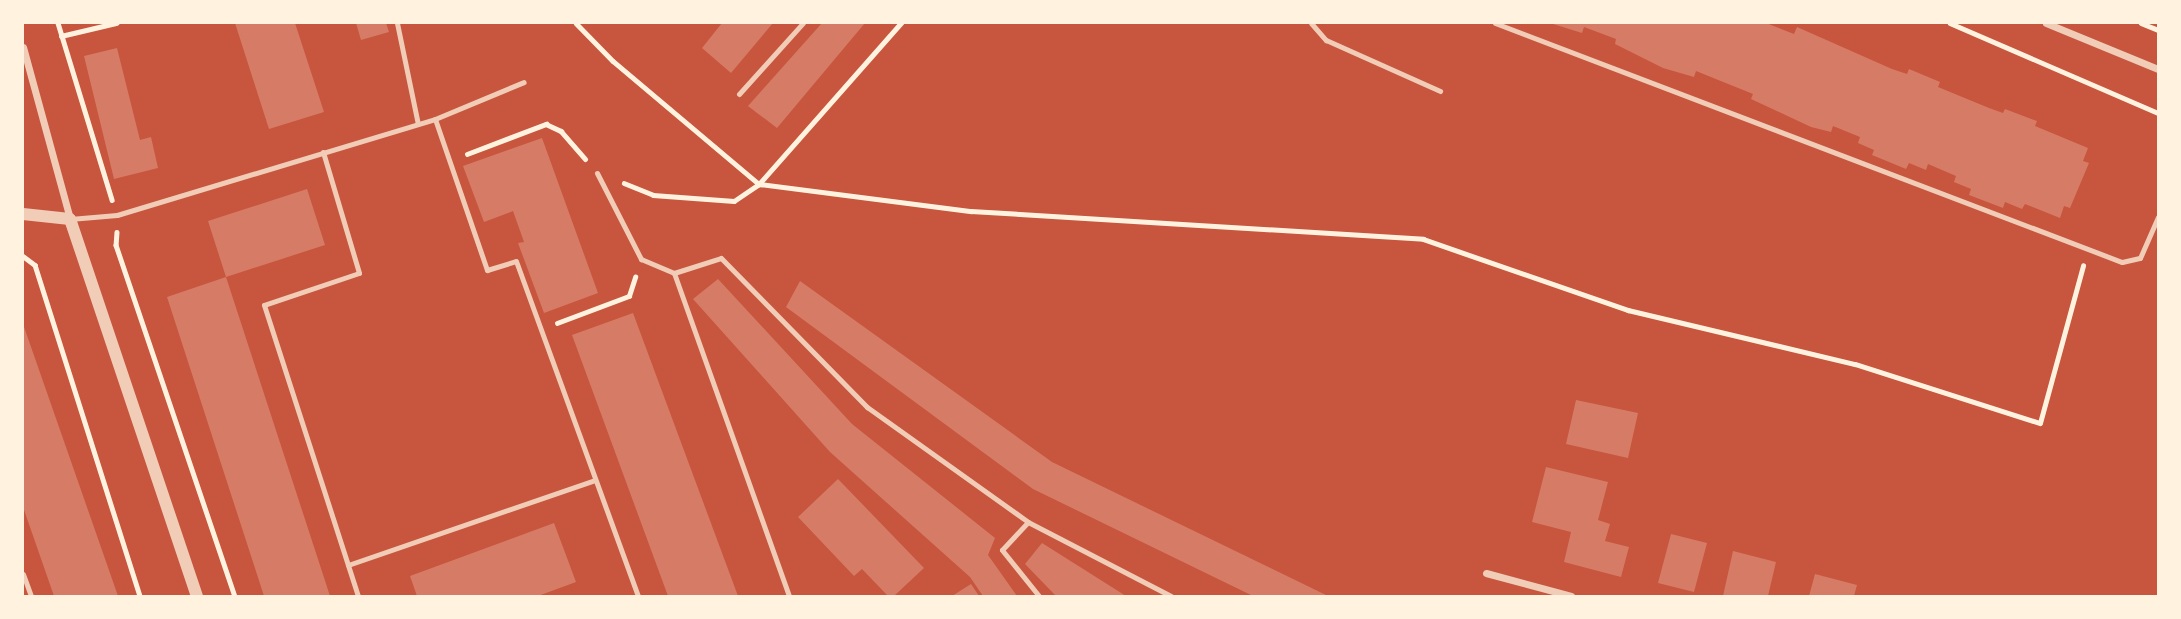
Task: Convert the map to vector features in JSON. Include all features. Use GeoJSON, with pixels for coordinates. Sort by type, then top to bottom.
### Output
{"type":"FeatureCollection","features":[{"type":"Feature","properties":{"kind":"street"},"geometry":{"type":"LineString","coordinates":[[2046,23],[2158,69]]}},
{"type":"Feature","properties":{"kind":"street"},"geometry":{"type":"LineString","coordinates":[[23,47],[70,219],[197,596]]}},
{"type":"Feature","properties":{"kind":"street"},"geometry":{"type":"LineString","coordinates":[[23,214],[70,219]]}},
{"type":"Feature","properties":{"kind":"street"},"geometry":{"type":"LineString","coordinates":[[1486,573],[1571,596]]}},
{"type":"Feature","properties":{"kind":"lane"},"geometry":{"type":"LineString","coordinates":[[397,23],[418,124]]}},
{"type":"Feature","properties":{"kind":"lane"},"geometry":{"type":"LineString","coordinates":[[739,94],[803,23]]}},
{"type":"Feature","properties":{"kind":"lane"},"geometry":{"type":"LineString","coordinates":[[1311,23],[1325,40],[1440,91]]}},
{"type":"Feature","properties":{"kind":"lane"},"geometry":{"type":"LineString","coordinates":[[1495,23],[2087,252],[2134,262],[2158,217]]}},
{"type":"Feature","properties":{"kind":"lane"},"geometry":{"type":"LineString","coordinates":[[70,219],[117,215],[435,119],[524,82]]}},
{"type":"Feature","properties":{"kind":"lane"},"geometry":{"type":"LineString","coordinates":[[435,119],[487,270],[516,261],[638,596]]}},
{"type":"Feature","properties":{"kind":"lane"},"geometry":{"type":"LineString","coordinates":[[323,152],[359,273],[264,305],[358,596]]}},
{"type":"Feature","properties":{"kind":"lane"},"geometry":{"type":"LineString","coordinates":[[597,173],[641,258],[674,273],[721,258],[867,407],[1028,522],[1171,596]]}},
{"type":"Feature","properties":{"kind":"lane"},"geometry":{"type":"LineString","coordinates":[[674,273],[789,596]]}},
{"type":"Feature","properties":{"kind":"lane"},"geometry":{"type":"LineString","coordinates":[[348,565],[595,480]]}},
{"type":"Feature","properties":{"kind":"lane"},"geometry":{"type":"LineString","coordinates":[[1028,522],[1002,550],[1039,596]]}},
{"type":"Feature","properties":{"kind":"lane"},"geometry":{"type":"LineString","coordinates":[[23,573],[31,596]]}},
{"type":"Feature","properties":{"kind":"path"},"geometry":{"type":"LineString","coordinates":[[58,23],[117,215],[116,245],[236,596]]}},
{"type":"Feature","properties":{"kind":"path"},"geometry":{"type":"LineString","coordinates":[[61,36],[116,23]]}},
{"type":"Feature","properties":{"kind":"path"},"geometry":{"type":"LineString","coordinates":[[576,23],[613,61],[759,184],[971,211],[1423,240],[1628,310],[1855,364],[2040,423],[2087,252]]}},
{"type":"Feature","properties":{"kind":"path"},"geometry":{"type":"LineString","coordinates":[[450,160],[546,124],[561,131],[597,173],[653,195],[734,201],[759,184],[901,23]]}},
{"type":"Feature","properties":{"kind":"path"},"geometry":{"type":"LineString","coordinates":[[1950,23],[2158,113]]}},
{"type":"Feature","properties":{"kind":"path"},"geometry":{"type":"LineString","coordinates":[[2141,23],[2158,30]]}},
{"type":"Feature","properties":{"kind":"path"},"geometry":{"type":"LineString","coordinates":[[23,256],[35,265],[140,596]]}},
{"type":"Feature","properties":{"kind":"path"},"geometry":{"type":"LineString","coordinates":[[540,330],[629,296],[641,258]]}},
{"type":"Feature","properties":{"kind":"building"},"geometry":{"type":"Polygon","coordinates":[[[235,23],[295,23],[324,112],[269,129],[235,23]]]}},
{"type":"Feature","properties":{"kind":"building"},"geometry":{"type":"Polygon","coordinates":[[[356,23],[386,23],[389,32],[361,40],[356,23]]]}},
{"type":"Feature","properties":{"kind":"building"},"geometry":{"type":"Polygon","coordinates":[[[722,23],[773,23],[731,73],[702,48],[722,23]]]}},
{"type":"Feature","properties":{"kind":"building"},"geometry":{"type":"Polygon","coordinates":[[[822,23],[865,23],[777,128],[748,106],[822,23]]]}},
{"type":"Feature","properties":{"kind":"building"},"geometry":{"type":"Polygon","coordinates":[[[1550,23],[1766,23],[1794,34],[1797,27],[1892,69],[1907,74],[1909,69],[1940,82],[1938,87],[1989,108],[2003,113],[2005,109],[2037,121],[2035,126],[2088,148],[2083,161],[2089,163],[2070,208],[2064,206],[2060,218],[2025,204],[2022,209],[2005,202],[2003,208],[1969,195],[1971,189],[1954,182],[1956,176],[1928,164],[1926,170],[1909,163],[1906,169],[1872,155],[1874,150],[1858,143],[1860,137],[1833,126],[1831,132],[1811,127],[1751,99],[1753,94],[1696,71],[1694,77],[1663,68],[1615,44],[1616,39],[1584,27],[1582,33],[1550,23]]]}},
{"type":"Feature","properties":{"kind":"building"},"geometry":{"type":"Polygon","coordinates":[[[117,48],[140,140],[151,137],[158,168],[114,179],[84,56],[117,48]]]}},
{"type":"Feature","properties":{"kind":"building"},"geometry":{"type":"Polygon","coordinates":[[[542,138],[598,293],[544,313],[518,243],[524,242],[513,211],[484,222],[463,166],[542,138]]]}},
{"type":"Feature","properties":{"kind":"building"},"geometry":{"type":"Polygon","coordinates":[[[307,189],[325,245],[226,277],[208,221],[307,189]]]}},
{"type":"Feature","properties":{"kind":"building"},"geometry":{"type":"Polygon","coordinates":[[[226,277],[330,596],[264,596],[167,297],[226,277]]]}},
{"type":"Feature","properties":{"kind":"building"},"geometry":{"type":"Polygon","coordinates":[[[718,279],[852,424],[995,538],[988,555],[1017,596],[983,596],[970,577],[830,452],[693,299],[718,279]]]}},
{"type":"Feature","properties":{"kind":"building"},"geometry":{"type":"Polygon","coordinates":[[[800,281],[1052,462],[1328,596],[1253,596],[1033,489],[786,307],[800,281]]]}},
{"type":"Feature","properties":{"kind":"building"},"geometry":{"type":"Polygon","coordinates":[[[633,313],[738,596],[668,596],[572,335],[633,313]]]}},
{"type":"Feature","properties":{"kind":"building"},"geometry":{"type":"Polygon","coordinates":[[[23,324],[118,596],[54,596],[23,507],[23,324]]]}},
{"type":"Feature","properties":{"kind":"building"},"geometry":{"type":"Polygon","coordinates":[[[1576,400],[1638,413],[1628,458],[1566,444],[1576,400]]]}},
{"type":"Feature","properties":{"kind":"building"},"geometry":{"type":"Polygon","coordinates":[[[1546,467],[1608,482],[1598,520],[1610,524],[1605,541],[1629,547],[1621,577],[1564,562],[1571,532],[1532,522],[1546,467]]]}},
{"type":"Feature","properties":{"kind":"building"},"geometry":{"type":"Polygon","coordinates":[[[838,479],[924,568],[894,596],[888,596],[862,569],[854,576],[798,517],[838,479]]]}},
{"type":"Feature","properties":{"kind":"building"},"geometry":{"type":"Polygon","coordinates":[[[554,523],[576,582],[538,596],[417,596],[410,576],[554,523]]]}},
{"type":"Feature","properties":{"kind":"building"},"geometry":{"type":"Polygon","coordinates":[[[1671,534],[1707,543],[1694,592],[1658,583],[1671,534]]]}},
{"type":"Feature","properties":{"kind":"building"},"geometry":{"type":"Polygon","coordinates":[[[1042,543],[1126,596],[1056,596],[1025,564],[1042,543]]]}},
{"type":"Feature","properties":{"kind":"building"},"geometry":{"type":"Polygon","coordinates":[[[1733,551],[1776,562],[1768,596],[1723,596],[1733,551]]]}},
{"type":"Feature","properties":{"kind":"building"},"geometry":{"type":"Polygon","coordinates":[[[1815,574],[1857,585],[1854,596],[1809,596],[1815,574]]]}},
{"type":"Feature","properties":{"kind":"building"},"geometry":{"type":"Polygon","coordinates":[[[971,584],[979,596],[952,596],[971,584]]]}}]}
